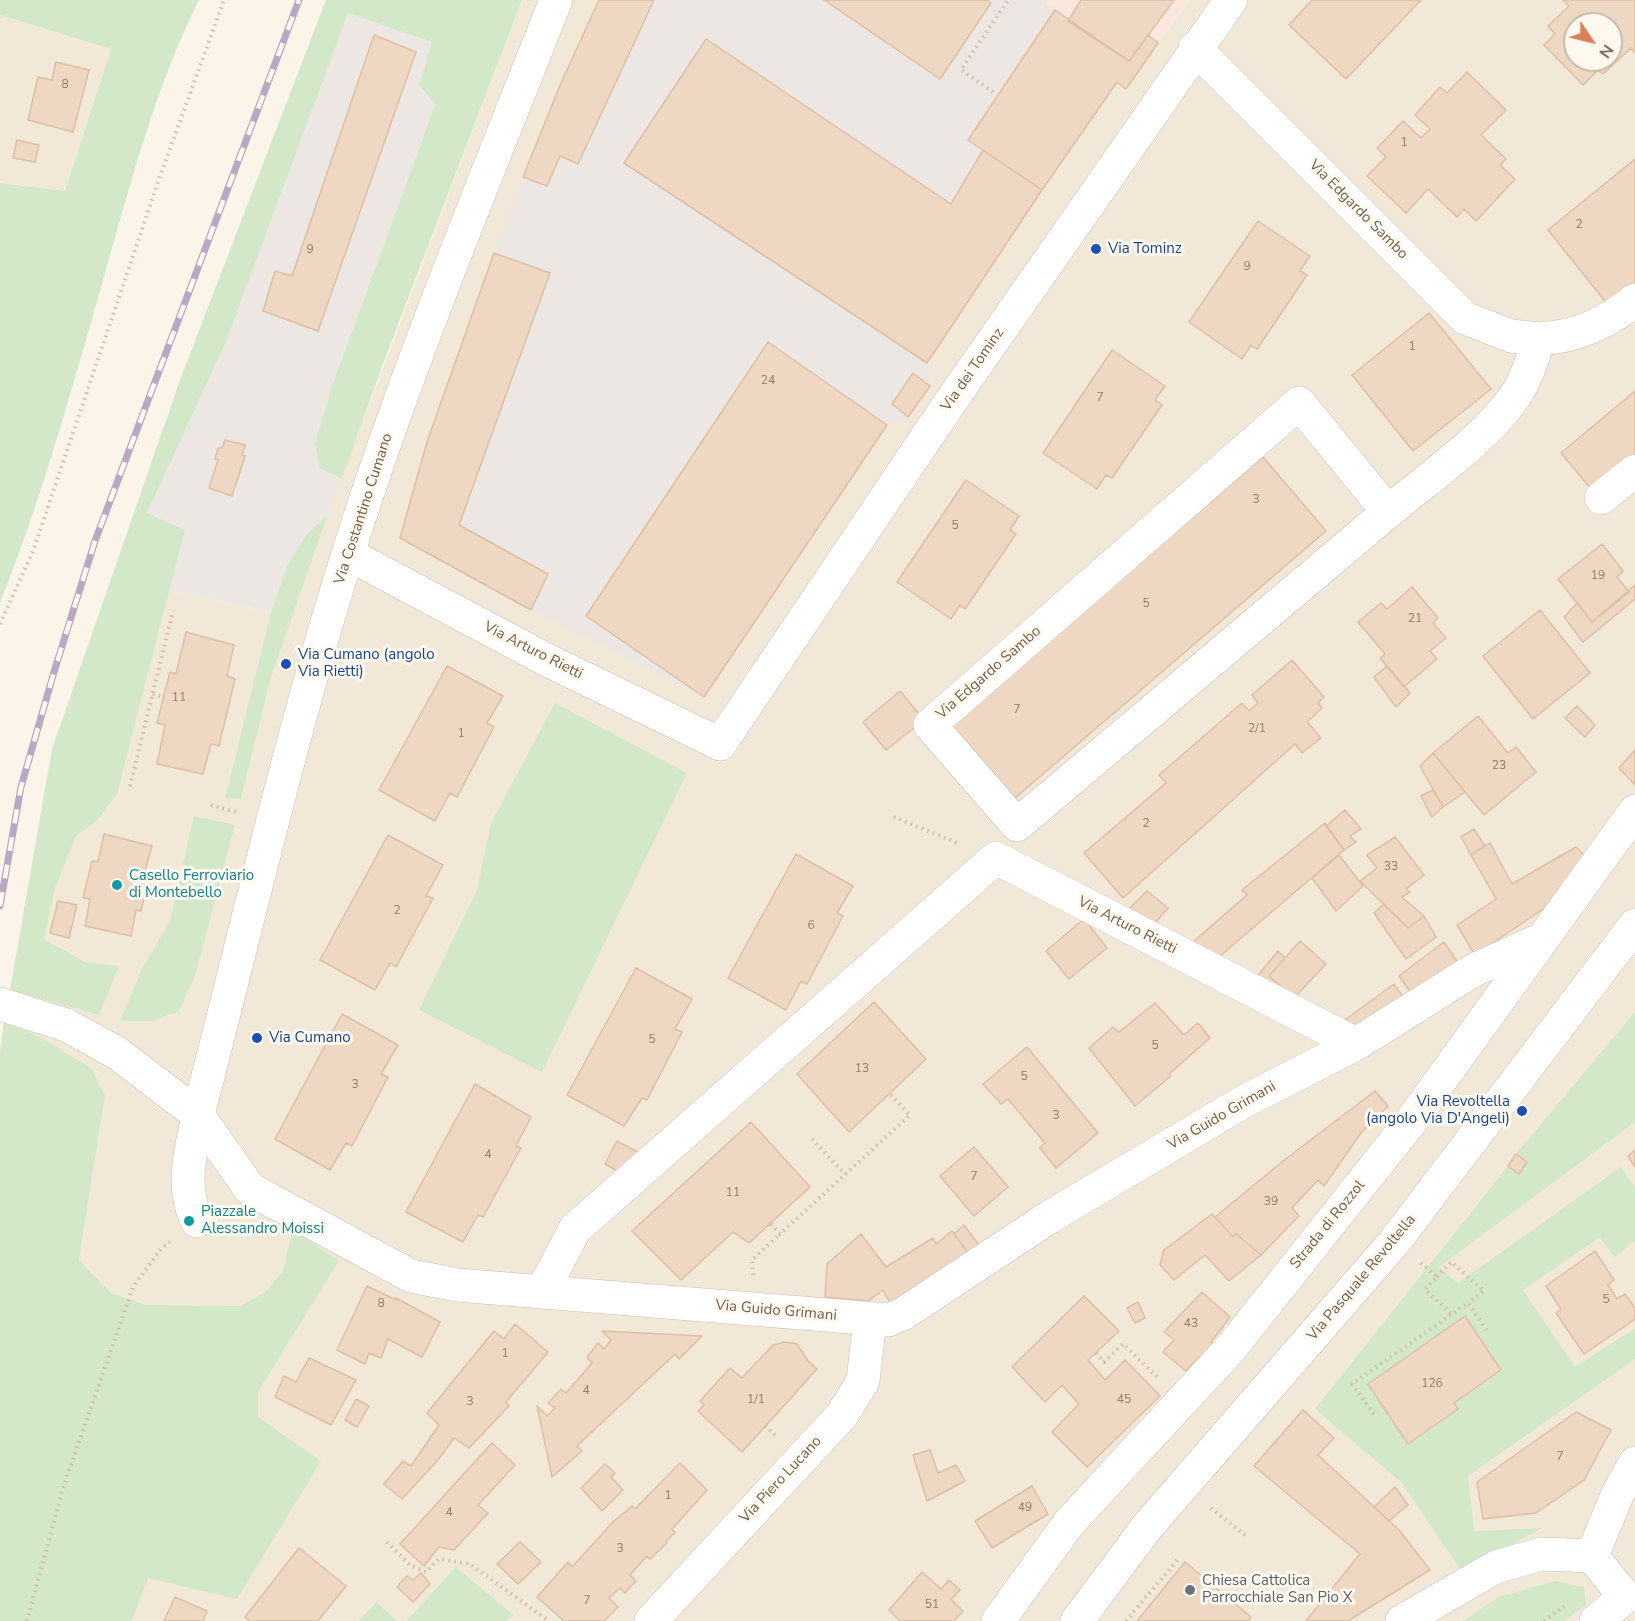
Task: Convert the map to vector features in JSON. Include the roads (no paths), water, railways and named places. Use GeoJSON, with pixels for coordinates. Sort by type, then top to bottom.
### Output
{"type":"FeatureCollection","features":[{"type":"Feature","properties":{"kind":"street","name":"Via Costantino Cumano"},"geometry":{"type":"LineString","coordinates":[[198,1115],[306,700],[348,554],[402,393],[556,0]]}},
{"type":"Feature","properties":{"kind":"street","name":"Via dei Tominz"},"geometry":{"type":"LineString","coordinates":[[720,744],[958,391],[1195,48],[1231,0]]}},
{"type":"Feature","properties":{"kind":"street","name":"Via Edgardo Sambo"},"geometry":{"type":"LineString","coordinates":[[1195,48],[1466,318],[1511,336],[1539,339],[1565,338],[1610,320],[1635,300]]}},
{"type":"Feature","properties":{"kind":"street","name":"Via Edgardo Sambo"},"geometry":{"type":"LineString","coordinates":[[1388,512],[1299,403],[930,725],[1017,825],[1489,427],[1512,400],[1528,371],[1539,339]]}},
{"type":"Feature","properties":{"kind":"street"},"geometry":{"type":"LineString","coordinates":[[1601,498],[1635,471]]}},
{"type":"Feature","properties":{"kind":"street","name":"Via Arturo Rietti"},"geometry":{"type":"LineString","coordinates":[[348,554],[547,660],[720,744]]}},
{"type":"Feature","properties":{"kind":"street","name":"Strada di Rozzol"},"geometry":{"type":"LineString","coordinates":[[998,1621],[1069,1523],[1230,1348],[1412,1120],[1635,811]]}},
{"type":"Feature","properties":{"kind":"street","name":"Via Arturo Rietti"},"geometry":{"type":"LineString","coordinates":[[542,1292],[575,1229],[996,858],[1356,1044]]}},
{"type":"Feature","properties":{"kind":"street","name":"Via Pasquale Revoltella"},"geometry":{"type":"LineString","coordinates":[[1077,1621],[1148,1527],[1395,1241],[1635,925]]}},
{"type":"Feature","properties":{"kind":"street","name":"Via Guido Grimani"},"geometry":{"type":"LineString","coordinates":[[0,1004],[66,1025],[117,1053],[198,1115],[250,1189],[411,1276],[457,1285],[888,1320],[903,1314],[1047,1218],[1243,1102],[1356,1044],[1474,970],[1542,939]]}},
{"type":"Feature","properties":{"kind":"street"},"geometry":{"type":"LineString","coordinates":[[196,1221],[188,1199],[187,1173],[198,1115]]}},
{"type":"Feature","properties":{"kind":"street","name":"Via Piero Lucano"},"geometry":{"type":"LineString","coordinates":[[651,1621],[842,1415],[862,1381],[870,1319]]}},
{"type":"Feature","properties":{"kind":"street"},"geometry":{"type":"LineString","coordinates":[[1592,1556],[1618,1493],[1635,1463]]}},
{"type":"Feature","properties":{"kind":"street"},"geometry":{"type":"LineString","coordinates":[[1402,1621],[1496,1567],[1542,1554],[1592,1556],[1630,1594],[1596,1621]]}},
{"type":"Feature","properties":{"kind":"railway"},"geometry":{"type":"LineString","coordinates":[[0,906],[21,787],[95,541],[299,0]]}},
{"type":"Feature","properties":{"kind":"place","name":"Via Tominz"},"geometry":{"type":"Point","coordinates":[1096,249]}},
{"type":"Feature","properties":{"kind":"place","name":"Via Cumano (angolo Via Rietti)"},"geometry":{"type":"Point","coordinates":[286,664]}},
{"type":"Feature","properties":{"kind":"place","name":"Casello Ferroviario di Montebello"},"geometry":{"type":"Point","coordinates":[117,885]}},
{"type":"Feature","properties":{"kind":"place","name":"Via Cumano"},"geometry":{"type":"Point","coordinates":[257,1038]}},
{"type":"Feature","properties":{"kind":"place","name":"Via Revoltella (angolo Via D'Angeli)"},"geometry":{"type":"Point","coordinates":[1522,1111]}},
{"type":"Feature","properties":{"kind":"place","name":"Piazzale Alessandro Moissi"},"geometry":{"type":"Point","coordinates":[189,1221]}},
{"type":"Feature","properties":{"kind":"place","name":"Chiesa Cattolica Parrocchiale San Pio X"},"geometry":{"type":"Point","coordinates":[1190,1590]}}]}
